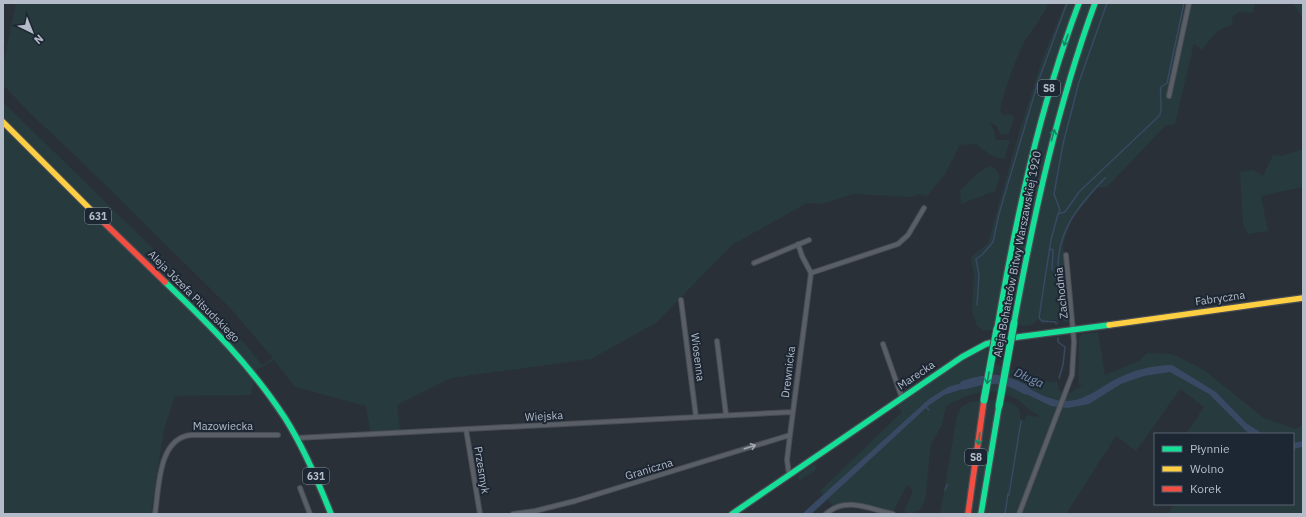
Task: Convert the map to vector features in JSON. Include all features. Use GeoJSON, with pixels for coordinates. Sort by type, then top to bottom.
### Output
{"type":"FeatureCollection","features":[{"type":"Feature","properties":{"kind":"main road","name":"Aleja Bohaterów Bitwy Warszawskiej 1920"},"geometry":{"type":"LineString","coordinates":[[968,514],[984,400],[1011,242],[1033,142],[1051,81],[1079,3]]}},
{"type":"Feature","properties":{"kind":"main road","name":"Aleja Bohaterów Bitwy Warszawskiej 1920"},"geometry":{"type":"LineString","coordinates":[[981,514],[1028,243],[1050,147],[1068,80],[1095,3]]}},
{"type":"Feature","properties":{"kind":"main road","name":"Aleja Józefa Piłsudskiego"},"geometry":{"type":"LineString","coordinates":[[3,122],[237,356],[276,406],[297,438],[319,484],[331,514]]}},
{"type":"Feature","properties":{"kind":"main road","name":"Fabryczna"},"geometry":{"type":"LineString","coordinates":[[1140,320],[1303,298]]}},
{"type":"Feature","properties":{"kind":"main road","name":"Marecka"},"geometry":{"type":"LineString","coordinates":[[732,514],[962,357],[986,344],[1011,338],[1140,320]]}},
{"type":"Feature","properties":{"kind":"street"},"geometry":{"type":"LineString","coordinates":[[1169,96],[1189,3]]}},
{"type":"Feature","properties":{"kind":"street"},"geometry":{"type":"LineString","coordinates":[[798,244],[802,256],[811,273],[898,244],[908,235],[924,208]]}},
{"type":"Feature","properties":{"kind":"street"},"geometry":{"type":"LineString","coordinates":[[754,263],[809,240]]}},
{"type":"Feature","properties":{"kind":"street","name":"Zachodnia"},"geometry":{"type":"LineString","coordinates":[[1019,514],[1072,375],[1074,330],[1066,255]]}},
{"type":"Feature","properties":{"kind":"street","name":"Drewnicka"},"geometry":{"type":"LineString","coordinates":[[789,474],[787,460],[792,412],[811,273]]}},
{"type":"Feature","properties":{"kind":"street","name":"Wiosenna"},"geometry":{"type":"LineString","coordinates":[[681,300],[696,417]]}},
{"type":"Feature","properties":{"kind":"street"},"geometry":{"type":"LineString","coordinates":[[717,341],[726,415]]}},
{"type":"Feature","properties":{"kind":"street"},"geometry":{"type":"LineString","coordinates":[[883,344],[898,392],[902,398]]}},
{"type":"Feature","properties":{"kind":"street","name":"Wiejska"},"geometry":{"type":"LineString","coordinates":[[297,438],[792,412]]}},
{"type":"Feature","properties":{"kind":"street","name":"Przesmyk"},"geometry":{"type":"LineString","coordinates":[[466,429],[480,514]]}},
{"type":"Feature","properties":{"kind":"street","name":"Mazowiecka"},"geometry":{"type":"LineString","coordinates":[[155,514],[164,460],[172,444],[179,437],[191,435],[278,435]]}},
{"type":"Feature","properties":{"kind":"street","name":"Graniczna"},"geometry":{"type":"LineString","coordinates":[[513,514],[575,501],[713,460],[790,435]]}},
{"type":"Feature","properties":{"kind":"street"},"geometry":{"type":"LineString","coordinates":[[300,488],[310,514]]}},
{"type":"Feature","properties":{"kind":"street"},"geometry":{"type":"LineString","coordinates":[[826,514],[834,507],[849,503],[893,514]]}},
{"type":"Feature","properties":{"kind":"green space"},"geometry":{"type":"Polygon","coordinates":[[[16,3],[1049,3],[1023,45],[1004,94],[1000,110],[1003,115],[1010,114],[1014,117],[1009,134],[1000,134],[996,125],[989,123],[994,130],[996,140],[1010,140],[1005,158],[997,158],[976,144],[960,145],[944,176],[927,196],[919,194],[911,197],[853,194],[822,204],[807,203],[732,245],[656,323],[591,359],[451,378],[397,405],[400,430],[370,431],[366,406],[295,387],[274,360],[252,373],[253,385],[251,395],[175,396],[164,429],[151,514],[3,514],[3,102],[178,273],[247,346],[262,365],[273,358],[232,310],[3,85],[3,66],[16,3]]]}},
{"type":"Feature","properties":{"kind":"green space"},"geometry":{"type":"Polygon","coordinates":[[[1065,3],[1255,3],[1253,13],[1238,12],[1232,18],[1233,25],[1218,31],[1203,50],[1194,44],[1175,124],[1165,126],[1107,187],[1097,188],[1072,219],[1063,245],[1069,322],[1064,322],[1063,319],[1059,320],[1058,324],[1057,320],[1048,320],[1048,323],[1041,323],[1038,318],[1032,325],[1023,326],[1004,321],[1002,328],[984,331],[977,326],[972,311],[974,274],[971,260],[972,256],[988,243],[1020,129],[1043,57],[1065,3]]]}},
{"type":"Feature","properties":{"kind":"green space"},"geometry":{"type":"Polygon","coordinates":[[[1293,3],[1303,3],[1303,19],[1293,3]]]}},
{"type":"Feature","properties":{"kind":"green space"},"geometry":{"type":"Polygon","coordinates":[[[1303,149],[1303,187],[1261,196],[1268,231],[1248,234],[1243,224],[1240,172],[1253,170],[1263,176],[1273,155],[1281,156],[1303,149]]]}},
{"type":"Feature","properties":{"kind":"green space"},"geometry":{"type":"Polygon","coordinates":[[[989,166],[996,169],[1000,176],[995,191],[961,204],[960,190],[978,173],[989,166]]]}},
{"type":"Feature","properties":{"kind":"green space"},"geometry":{"type":"Polygon","coordinates":[[[1098,332],[1105,375],[1139,361],[1147,353],[1172,354],[1204,370],[1264,418],[1295,429],[1303,425],[1303,514],[1168,514],[1173,505],[1294,505],[1294,433],[1187,433],[1204,407],[1180,389],[1136,451],[1116,436],[1066,514],[940,514],[957,416],[963,406],[970,402],[976,401],[990,400],[1005,402],[1011,403],[1018,408],[1020,419],[1025,420],[1026,415],[1039,417],[1038,414],[1032,412],[1018,400],[1009,395],[991,391],[964,397],[946,406],[942,425],[931,444],[925,501],[920,510],[911,514],[904,512],[912,493],[911,487],[907,485],[894,510],[889,512],[877,507],[869,508],[849,503],[834,507],[820,491],[902,412],[895,403],[986,344],[990,362],[1045,381],[1057,382],[1060,391],[1068,394],[1083,385],[1079,385],[1079,338],[1082,334],[1098,332]]]}},
{"type":"Feature","properties":{"kind":"green space"},"geometry":{"type":"Polygon","coordinates":[[[814,464],[816,467],[815,471],[799,481],[799,474],[814,464]]]}},
{"type":"Feature","properties":{"kind":"water"},"geometry":{"type":"Polygon","coordinates":[[[1172,365],[1216,392],[1246,423],[1261,433],[1249,433],[1246,431],[1209,394],[1170,372],[1144,376],[1121,384],[1089,404],[1068,408],[1051,406],[1016,389],[1017,381],[1048,398],[1071,401],[1087,396],[1118,378],[1144,368],[1172,365]]]}},
{"type":"Feature","properties":{"kind":"water"},"geometry":{"type":"Polygon","coordinates":[[[976,379],[975,385],[944,395],[928,406],[811,514],[802,514],[929,399],[948,387],[976,379]]]}},
{"type":"Feature","properties":{"kind":"water"},"geometry":{"type":"Polygon","coordinates":[[[1303,441],[1303,447],[1294,449],[1294,443],[1303,441]]]}},
{"type":"Feature","properties":{"kind":"waterway"},"geometry":{"type":"LineString","coordinates":[[977,305],[979,275],[976,259],[982,255],[993,242],[999,214],[1038,82],[1067,3]]}},
{"type":"Feature","properties":{"kind":"waterway"},"geometry":{"type":"LineString","coordinates":[[1058,214],[1060,210],[1054,194],[1063,144],[1079,82],[1107,3]]}},
{"type":"Feature","properties":{"kind":"waterway"},"geometry":{"type":"LineString","coordinates":[[1043,291],[1051,240],[1058,214],[1065,212],[1079,192],[1160,115],[1161,87],[1167,83],[1184,3]]}},
{"type":"Feature","properties":{"kind":"waterway"},"geometry":{"type":"LineString","coordinates":[[1058,270],[1061,243],[1071,219],[1078,208],[1105,178]]}},
{"type":"Feature","properties":{"kind":"waterway"},"geometry":{"type":"LineString","coordinates":[[1050,249],[1053,250],[1052,270]]}},
{"type":"Feature","properties":{"kind":"waterway"},"geometry":{"type":"LineString","coordinates":[[1043,292],[1039,318],[1042,321],[1056,322],[1056,324]]}},
{"type":"Feature","properties":{"kind":"waterway"},"geometry":{"type":"LineString","coordinates":[[1058,338],[1058,342],[1065,347],[1063,365],[1059,378]]}},
{"type":"Feature","properties":{"kind":"waterway","name":"Długa"},"geometry":{"type":"LineString","coordinates":[[964,385],[981,380],[995,379],[1009,382],[1026,390]]}},
{"type":"Feature","properties":{"kind":"waterway","name":"Długa"},"geometry":{"type":"LineString","coordinates":[[925,406],[929,410]]}},
{"type":"Feature","properties":{"kind":"waterway"},"geometry":{"type":"LineString","coordinates":[[1009,495],[1021,421]]}},
{"type":"Feature","properties":{"kind":"waterway"},"geometry":{"type":"LineString","coordinates":[[945,490],[947,485]]}},
{"type":"Feature","properties":{"kind":"waterway"},"geometry":{"type":"LineString","coordinates":[[1005,514],[1008,494]]}},
{"type":"Feature","properties":{"kind":"traffic: fast"},"geometry":{"type":"LineString","coordinates":[[997,329],[1012,246],[1040,123],[1079,3]]}},
{"type":"Feature","properties":{"kind":"traffic: fast"},"geometry":{"type":"LineString","coordinates":[[1014,323],[1038,201],[1058,121],[1081,42],[1095,3]]}},
{"type":"Feature","properties":{"kind":"traffic: fast"},"geometry":{"type":"LineString","coordinates":[[165,282],[229,347],[259,381],[272,399],[292,429],[316,477],[331,514]]}},
{"type":"Feature","properties":{"kind":"traffic: fast"},"geometry":{"type":"LineString","coordinates":[[999,406],[1014,323]]}},
{"type":"Feature","properties":{"kind":"traffic: fast"},"geometry":{"type":"LineString","coordinates":[[732,514],[962,357],[986,344],[1011,338],[1109,325]]}},
{"type":"Feature","properties":{"kind":"traffic: fast"},"geometry":{"type":"LineString","coordinates":[[984,400],[997,329]]}},
{"type":"Feature","properties":{"kind":"traffic: fast"},"geometry":{"type":"LineString","coordinates":[[981,514],[999,406]]}},
{"type":"Feature","properties":{"kind":"traffic: slow"},"geometry":{"type":"LineString","coordinates":[[3,122],[92,211]]}},
{"type":"Feature","properties":{"kind":"traffic: slow"},"geometry":{"type":"LineString","coordinates":[[1109,325],[1303,298]]}},
{"type":"Feature","properties":{"kind":"traffic: jam"},"geometry":{"type":"LineString","coordinates":[[92,211],[165,282]]}},
{"type":"Feature","properties":{"kind":"traffic: jam"},"geometry":{"type":"LineString","coordinates":[[968,514],[984,400]]}}]}
